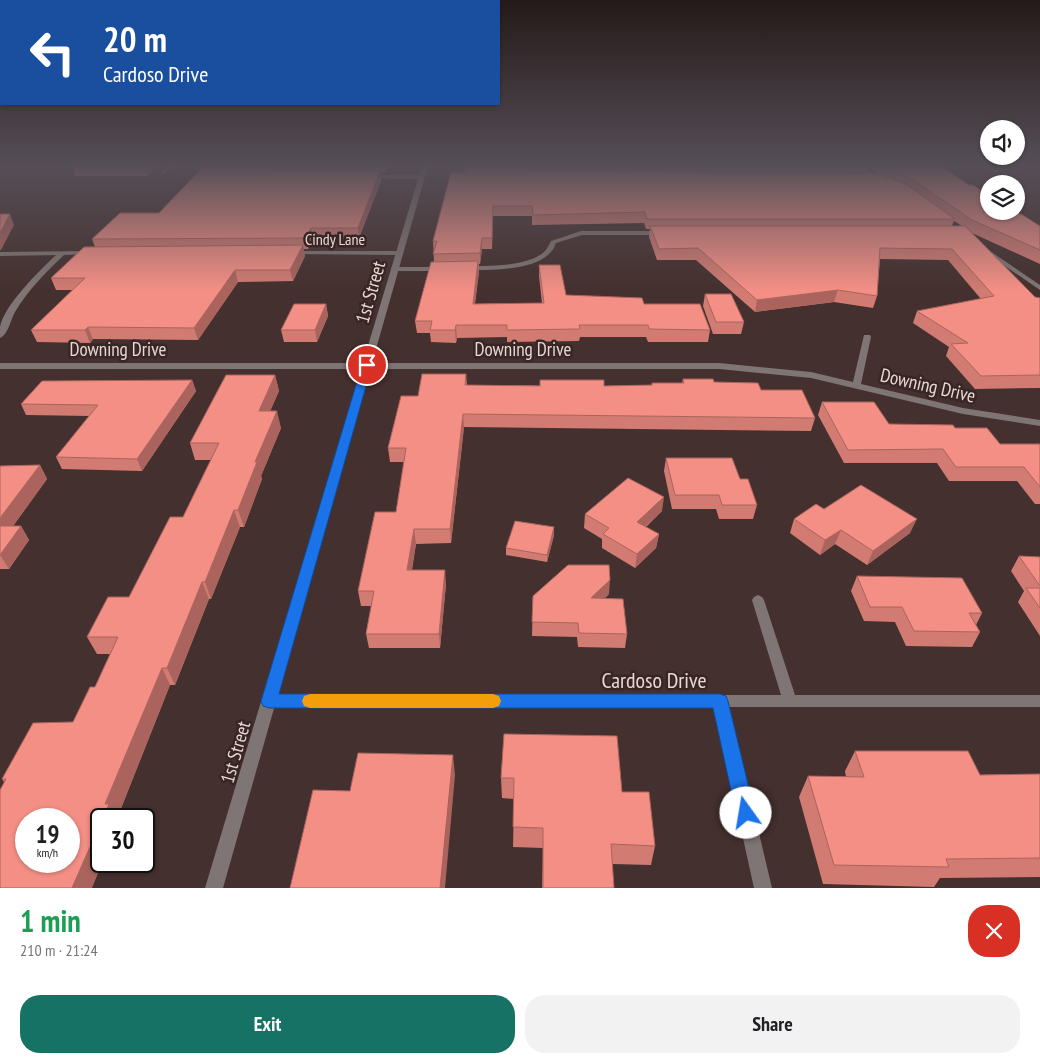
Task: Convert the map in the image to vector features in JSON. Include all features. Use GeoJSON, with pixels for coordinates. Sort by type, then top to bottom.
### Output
{"type":"FeatureCollection","features":[{"type":"Feature","properties":{"kind":"street","name":"1st Street"},"geometry":{"type":"LineString","coordinates":[[214,888],[413,207]]}},
{"type":"Feature","properties":{"kind":"street"},"geometry":{"type":"LineString","coordinates":[[459,268],[509,266],[534,260],[548,254],[553,242],[581,233],[671,233]]}},
{"type":"Feature","properties":{"kind":"street"},"geometry":{"type":"LineString","coordinates":[[976,244],[1040,288]]}},
{"type":"Feature","properties":{"kind":"street"},"geometry":{"type":"LineString","coordinates":[[0,336],[6,320],[30,283],[63,253]]}},
{"type":"Feature","properties":{"kind":"street"},"geometry":{"type":"LineString","coordinates":[[0,254],[93,253]]}},
{"type":"Feature","properties":{"kind":"street","name":"Cindy Lane"},"geometry":{"type":"LineString","coordinates":[[281,253],[400,253]]}},
{"type":"Feature","properties":{"kind":"street"},"geometry":{"type":"LineString","coordinates":[[395,269],[451,268]]}},
{"type":"Feature","properties":{"kind":"street"},"geometry":{"type":"LineString","coordinates":[[857,384],[868,338]]}},
{"type":"Feature","properties":{"kind":"street","name":"Downing Drive"},"geometry":{"type":"LineString","coordinates":[[0,366],[719,366],[764,369],[857,384],[963,410],[1040,423]]}},
{"type":"Feature","properties":{"kind":"street"},"geometry":{"type":"LineString","coordinates":[[758,600],[790,701]]}},
{"type":"Feature","properties":{"kind":"street","name":"Cardoso Drive"},"geometry":{"type":"LineString","coordinates":[[269,701],[1040,701]]}},
{"type":"Feature","properties":{"kind":"street"},"geometry":{"type":"LineString","coordinates":[[720,701],[763,888]]}},
{"type":"Feature","properties":{"kind":"building"},"geometry":{"type":"Polygon","coordinates":[[[164,207],[366,207],[358,228],[311,228],[306,238],[92,239],[120,213],[159,213],[164,207]]]}},
{"type":"Feature","properties":{"kind":"building"},"geometry":{"type":"Polygon","coordinates":[[[442,207],[493,207],[492,238],[482,238],[480,253],[433,254],[437,241],[433,241],[442,207]]]}},
{"type":"Feature","properties":{"kind":"building"},"geometry":{"type":"Polygon","coordinates":[[[532,207],[939,207],[955,219],[647,219],[645,212],[533,215],[532,207]]]}},
{"type":"Feature","properties":{"kind":"building"},"geometry":{"type":"Polygon","coordinates":[[[954,207],[980,207],[980,220],[1025,220],[1025,217],[1040,226],[1040,250],[972,220],[954,207]]]}},
{"type":"Feature","properties":{"kind":"building"},"geometry":{"type":"Polygon","coordinates":[[[0,214],[10,214],[0,233],[0,214]]]}},
{"type":"Feature","properties":{"kind":"building"},"geometry":{"type":"Polygon","coordinates":[[[650,226],[965,226],[1035,297],[1040,298],[1040,375],[981,376],[951,344],[968,343],[917,311],[994,296],[952,249],[880,248],[877,296],[838,290],[757,300],[698,248],[659,249],[650,226]]]}},
{"type":"Feature","properties":{"kind":"building"},"geometry":{"type":"Polygon","coordinates":[[[303,245],[290,270],[235,270],[194,328],[88,327],[85,330],[31,330],[85,278],[51,278],[84,247],[303,245]]]}},
{"type":"Feature","properties":{"kind":"building"},"geometry":{"type":"Polygon","coordinates":[[[478,261],[473,304],[544,303],[539,265],[560,265],[566,295],[642,298],[644,304],[700,304],[710,330],[649,329],[648,325],[579,325],[580,329],[507,330],[507,325],[456,325],[455,330],[430,330],[432,321],[415,321],[431,262],[478,261]]]}},
{"type":"Feature","properties":{"kind":"building"},"geometry":{"type":"Polygon","coordinates":[[[705,294],[731,294],[744,322],[716,322],[705,294]]]}},
{"type":"Feature","properties":{"kind":"building"},"geometry":{"type":"Polygon","coordinates":[[[294,304],[326,304],[315,330],[281,330],[294,304]]]}},
{"type":"Feature","properties":{"kind":"building"},"geometry":{"type":"Polygon","coordinates":[[[422,374],[466,374],[465,385],[540,386],[540,380],[604,380],[604,386],[652,385],[652,383],[684,383],[683,379],[713,379],[714,382],[758,383],[761,390],[802,390],[815,418],[463,414],[450,529],[414,529],[407,570],[445,570],[439,634],[366,634],[374,591],[358,591],[375,512],[396,512],[406,448],[388,448],[401,396],[418,396],[422,374]]]}},
{"type":"Feature","properties":{"kind":"building"},"geometry":{"type":"Polygon","coordinates":[[[226,375],[275,375],[259,411],[277,411],[255,462],[257,462],[238,510],[234,510],[205,582],[202,582],[167,668],[162,668],[105,804],[109,804],[107,808],[90,808],[90,847],[80,870],[80,808],[15,808],[15,873],[79,873],[72,888],[0,888],[0,790],[6,779],[2,779],[33,723],[73,722],[90,687],[95,687],[118,637],[87,637],[108,597],[129,597],[170,517],[183,517],[219,443],[190,443],[226,375]]]}},
{"type":"Feature","properties":{"kind":"building"},"geometry":{"type":"Polygon","coordinates":[[[192,380],[137,459],[56,457],[98,405],[21,404],[42,381],[192,380]]]}},
{"type":"Feature","properties":{"kind":"building"},"geometry":{"type":"Polygon","coordinates":[[[822,402],[874,402],[889,424],[953,425],[955,428],[987,428],[1000,444],[1040,444],[1040,487],[1024,467],[956,467],[943,449],[848,450],[822,402]]]}},
{"type":"Feature","properties":{"kind":"building"},"geometry":{"type":"Polygon","coordinates":[[[666,458],[732,458],[740,479],[748,479],[757,505],[722,505],[719,495],[675,495],[666,458]]]}},
{"type":"Feature","properties":{"kind":"building"},"geometry":{"type":"Polygon","coordinates":[[[40,465],[0,518],[0,466],[40,465]]]}},
{"type":"Feature","properties":{"kind":"building"},"geometry":{"type":"Polygon","coordinates":[[[628,478],[664,497],[637,522],[659,534],[637,554],[603,534],[609,528],[585,514],[628,478]]]}},
{"type":"Feature","properties":{"kind":"building"},"geometry":{"type":"Polygon","coordinates":[[[861,485],[917,519],[873,551],[841,530],[825,540],[794,519],[816,504],[824,509],[861,485]]]}},
{"type":"Feature","properties":{"kind":"building"},"geometry":{"type":"Polygon","coordinates":[[[515,521],[554,527],[547,555],[506,548],[515,521]]]}},
{"type":"Feature","properties":{"kind":"building"},"geometry":{"type":"Polygon","coordinates":[[[0,526],[21,526],[0,555],[0,526]]]}},
{"type":"Feature","properties":{"kind":"building"},"geometry":{"type":"Polygon","coordinates":[[[1019,556],[1040,557],[1040,586],[1019,556]]]}},
{"type":"Feature","properties":{"kind":"building"},"geometry":{"type":"Polygon","coordinates":[[[568,565],[609,565],[610,580],[591,598],[623,599],[627,634],[579,633],[578,623],[532,622],[533,596],[568,565]]]}},
{"type":"Feature","properties":{"kind":"building"},"geometry":{"type":"Polygon","coordinates":[[[857,576],[962,578],[982,613],[969,613],[980,632],[914,631],[902,607],[870,607],[857,576]]]}},
{"type":"Feature","properties":{"kind":"building"},"geometry":{"type":"Polygon","coordinates":[[[1026,588],[1040,588],[1040,608],[1026,588]]]}},
{"type":"Feature","properties":{"kind":"building"},"geometry":{"type":"Polygon","coordinates":[[[504,734],[617,736],[622,792],[649,792],[655,846],[611,844],[614,888],[543,888],[543,828],[513,827],[514,778],[501,778],[504,734]]]}},
{"type":"Feature","properties":{"kind":"building"},"geometry":{"type":"Polygon","coordinates":[[[855,751],[968,751],[980,775],[1040,774],[1040,858],[946,859],[949,867],[834,865],[808,776],[864,777],[855,751]]]}},
{"type":"Feature","properties":{"kind":"building"},"geometry":{"type":"Polygon","coordinates":[[[358,753],[453,755],[440,888],[290,888],[313,790],[350,791],[358,753]]]}},
{"type":"Feature","properties":{"kind":"slow traffic"},"geometry":{"type":"LineString","coordinates":[[310,701],[493,701]]}},
{"type":"Feature","properties":{"kind":"route"},"geometry":{"type":"LineString","coordinates":[[367,365],[269,701],[720,701],[746,813]]}}]}
